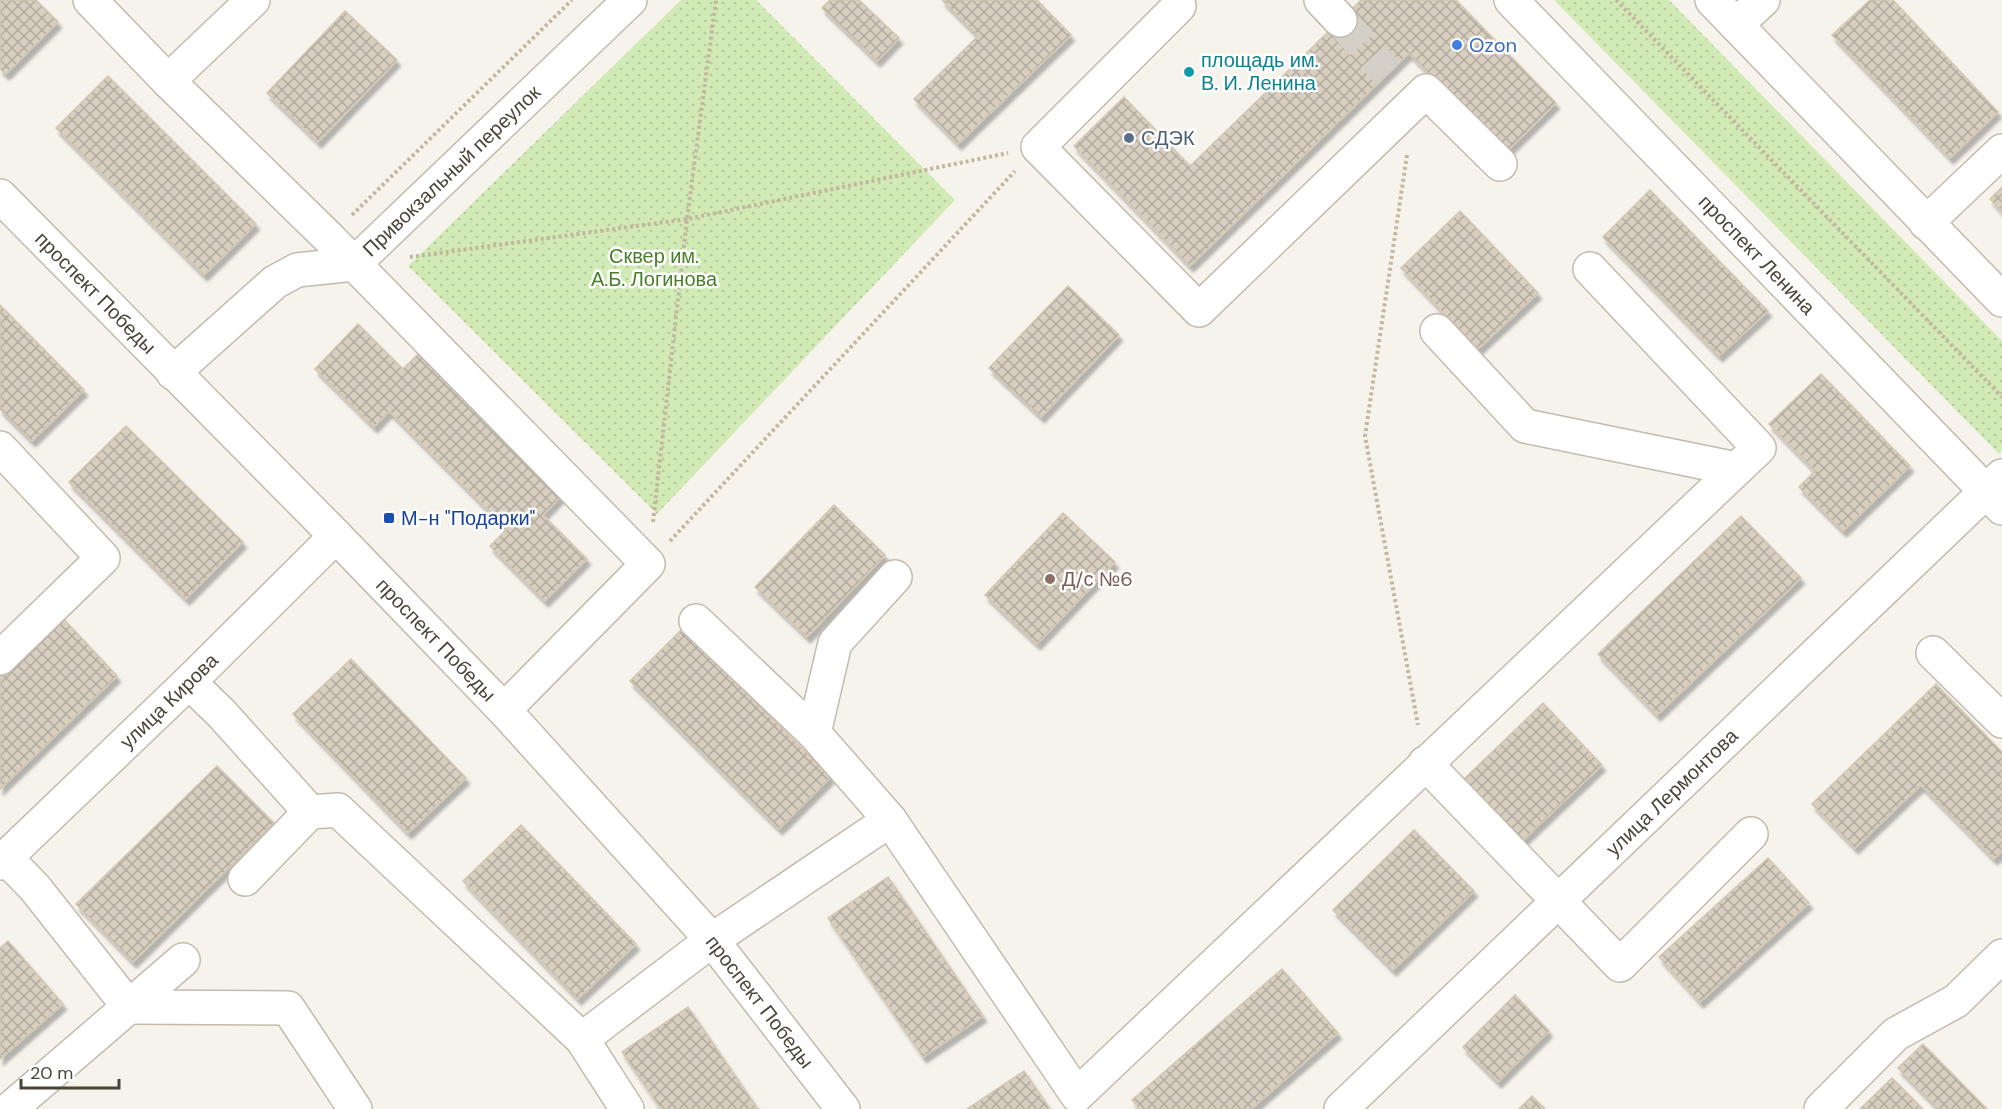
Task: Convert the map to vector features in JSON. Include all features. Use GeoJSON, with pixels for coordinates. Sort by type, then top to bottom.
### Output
{"type":"FeatureCollection","features":[{"type":"Feature","properties":{"kind":"street"},"geometry":{"type":"LineString","coordinates":[[90,0],[168,81],[354,264],[648,564],[504,710]]}},
{"type":"Feature","properties":{"kind":"street"},"geometry":{"type":"LineString","coordinates":[[168,81],[253,0]]}},
{"type":"Feature","properties":{"kind":"street","name":"Привокзальный переулок"},"geometry":{"type":"LineString","coordinates":[[173,373],[275,282],[297,270],[354,264],[630,0]]}},
{"type":"Feature","properties":{"kind":"street","name":"проспект Ленина"},"geometry":{"type":"LineString","coordinates":[[1511,0],[1997,492]]}},
{"type":"Feature","properties":{"kind":"street"},"geometry":{"type":"LineString","coordinates":[[1713,0],[2002,300]]}},
{"type":"Feature","properties":{"kind":"street"},"geometry":{"type":"LineString","coordinates":[[1736,26],[1763,0]]}},
{"type":"Feature","properties":{"kind":"street"},"geometry":{"type":"LineString","coordinates":[[1179,2],[1038,147],[1199,310],[1426,91],[1500,164]]}},
{"type":"Feature","properties":{"kind":"street"},"geometry":{"type":"LineString","coordinates":[[1926,223],[2002,151]]}},
{"type":"Feature","properties":{"kind":"street","name":"проспект Победы"},"geometry":{"type":"LineString","coordinates":[[0,196],[336,536],[504,710],[712,939],[843,1109]]}},
{"type":"Feature","properties":{"kind":"street"},"geometry":{"type":"LineString","coordinates":[[696,621],[814,733],[890,820],[1077,1095],[1759,448],[1590,269]]}},
{"type":"Feature","properties":{"kind":"street"},"geometry":{"type":"LineString","coordinates":[[1437,331],[1525,426],[1736,469]]}},
{"type":"Feature","properties":{"kind":"street"},"geometry":{"type":"LineString","coordinates":[[0,448],[103,558],[0,658]]}},
{"type":"Feature","properties":{"kind":"street","name":"улица Лермонтова"},"geometry":{"type":"LineString","coordinates":[[1362,1102],[1558,902],[1997,492]]}},
{"type":"Feature","properties":{"kind":"street","name":"улица Кирова"},"geometry":{"type":"LineString","coordinates":[[3,860],[189,682],[336,536]]}},
{"type":"Feature","properties":{"kind":"street"},"geometry":{"type":"LineString","coordinates":[[814,733],[835,643],[895,577]]}},
{"type":"Feature","properties":{"kind":"street"},"geometry":{"type":"LineString","coordinates":[[1933,653],[2002,722]]}},
{"type":"Feature","properties":{"kind":"street"},"geometry":{"type":"LineString","coordinates":[[189,682],[222,714],[310,812]]}},
{"type":"Feature","properties":{"kind":"street"},"geometry":{"type":"LineString","coordinates":[[1425,763],[1620,965],[1751,834]]}},
{"type":"Feature","properties":{"kind":"street"},"geometry":{"type":"LineString","coordinates":[[245,879],[310,812],[338,810],[582,1039],[627,1109]]}},
{"type":"Feature","properties":{"kind":"street"},"geometry":{"type":"LineString","coordinates":[[582,1039],[712,939],[890,820]]}},
{"type":"Feature","properties":{"kind":"street"},"geometry":{"type":"LineString","coordinates":[[3,860],[35,888],[129,1006]]}},
{"type":"Feature","properties":{"kind":"street"},"geometry":{"type":"LineString","coordinates":[[1821,1109],[1896,1034],[1956,1001],[2002,956]]}},
{"type":"Feature","properties":{"kind":"street"},"geometry":{"type":"LineString","coordinates":[[10,1109],[183,960]]}},
{"type":"Feature","properties":{"kind":"street"},"geometry":{"type":"LineString","coordinates":[[129,1006],[288,1008],[356,1109]]}},
{"type":"Feature","properties":{"kind":"path"},"geometry":{"type":"LineString","coordinates":[[328,238],[572,0]]}},
{"type":"Feature","properties":{"kind":"path"},"geometry":{"type":"LineString","coordinates":[[648,564],[687,219],[716,0]]}},
{"type":"Feature","properties":{"kind":"path"},"geometry":{"type":"LineString","coordinates":[[1616,0],[2002,397]]}},
{"type":"Feature","properties":{"kind":"path"},"geometry":{"type":"LineString","coordinates":[[1415,101],[1365,436],[1425,763]]}},
{"type":"Feature","properties":{"kind":"path"},"geometry":{"type":"LineString","coordinates":[[354,264],[687,219],[1038,147]]}},
{"type":"Feature","properties":{"kind":"path"},"geometry":{"type":"LineString","coordinates":[[648,564],[1038,147]]}},
{"type":"Feature","properties":{"kind":"green space","name":"Сквер им. А.Б. Логинова"},"geometry":{"type":"Polygon","coordinates":[[[681,0],[756,0],[955,200],[657,514],[408,266],[681,0]]]}},
{"type":"Feature","properties":{"kind":"green space"},"geometry":{"type":"Polygon","coordinates":[[[1554,0],[1669,0],[2002,341],[2002,450],[1999,454],[1554,0]]]}},
{"type":"Feature","properties":{"kind":"building"},"geometry":{"type":"Polygon","coordinates":[[[0,0],[36,0],[58,22],[6,74],[0,69],[0,0]]]}},
{"type":"Feature","properties":{"kind":"building"},"geometry":{"type":"Polygon","coordinates":[[[830,0],[859,0],[899,38],[877,61],[822,8],[830,0]]]}},
{"type":"Feature","properties":{"kind":"building"},"geometry":{"type":"Polygon","coordinates":[[[942,0],[1037,0],[1071,35],[958,144],[914,99],[978,36],[942,0]]]}},
{"type":"Feature","properties":{"kind":"building"},"geometry":{"type":"Polygon","coordinates":[[[1361,0],[1456,0],[1556,103],[1505,153],[1409,53],[1190,266],[1074,146],[1124,97],[1190,166],[1361,0]]]}},
{"type":"Feature","properties":{"kind":"building"},"geometry":{"type":"Polygon","coordinates":[[[1870,0],[1893,0],[1998,112],[1950,158],[1832,35],[1870,0]]]}},
{"type":"Feature","properties":{"kind":"building"},"geometry":{"type":"Polygon","coordinates":[[[345,11],[397,60],[318,142],[267,93],[345,11]]]}},
{"type":"Feature","properties":{"kind":"building"},"geometry":{"type":"Polygon","coordinates":[[[108,76],[256,224],[204,275],[56,128],[108,76]]]}},
{"type":"Feature","properties":{"kind":"building"},"geometry":{"type":"Polygon","coordinates":[[[2002,187],[2002,212],[1990,199],[2002,187]]]}},
{"type":"Feature","properties":{"kind":"building"},"geometry":{"type":"Polygon","coordinates":[[[1650,190],[1768,311],[1719,356],[1603,237],[1650,190]]]}},
{"type":"Feature","properties":{"kind":"building"},"geometry":{"type":"Polygon","coordinates":[[[1460,211],[1538,293],[1478,349],[1401,268],[1460,211]]]}},
{"type":"Feature","properties":{"kind":"building"},"geometry":{"type":"Polygon","coordinates":[[[1068,286],[1119,335],[1041,417],[989,368],[1068,286]]]}},
{"type":"Feature","properties":{"kind":"building"},"geometry":{"type":"Polygon","coordinates":[[[0,305],[84,390],[32,441],[0,409],[0,305]]]}},
{"type":"Feature","properties":{"kind":"building"},"geometry":{"type":"Polygon","coordinates":[[[358,324],[403,369],[419,353],[562,495],[543,515],[587,559],[545,601],[490,546],[507,529],[389,411],[374,427],[315,369],[358,324]]]}},
{"type":"Feature","properties":{"kind":"building"},"geometry":{"type":"Polygon","coordinates":[[[1821,374],[1910,466],[1843,531],[1799,487],[1815,471],[1769,424],[1821,374]]]}},
{"type":"Feature","properties":{"kind":"building"},"geometry":{"type":"Polygon","coordinates":[[[126,426],[243,542],[186,599],[69,482],[126,426]]]}},
{"type":"Feature","properties":{"kind":"building"},"geometry":{"type":"Polygon","coordinates":[[[834,505],[885,555],[807,637],[755,587],[834,505]]]}},
{"type":"Feature","properties":{"kind":"building","name":"Д/с №6"},"geometry":{"type":"Polygon","coordinates":[[[1063,513],[1115,562],[1037,644],[985,595],[1063,513]]]}},
{"type":"Feature","properties":{"kind":"building"},"geometry":{"type":"Polygon","coordinates":[[[1741,516],[1801,578],[1657,715],[1598,654],[1741,516]]]}},
{"type":"Feature","properties":{"kind":"building"},"geometry":{"type":"Polygon","coordinates":[[[59,614],[117,676],[0,789],[0,671],[59,614]]]}},
{"type":"Feature","properties":{"kind":"building"},"geometry":{"type":"Polygon","coordinates":[[[682,629],[831,777],[779,829],[630,681],[682,629]]]}},
{"type":"Feature","properties":{"kind":"building"},"geometry":{"type":"Polygon","coordinates":[[[351,659],[466,778],[408,833],[293,714],[351,659]]]}},
{"type":"Feature","properties":{"kind":"building"},"geometry":{"type":"Polygon","coordinates":[[[1936,684],[2002,752],[2002,851],[1994,859],[1921,785],[1855,848],[1812,804],[1936,684]]]}},
{"type":"Feature","properties":{"kind":"building"},"geometry":{"type":"Polygon","coordinates":[[[1543,703],[1602,765],[1520,843],[1461,782],[1543,703]]]}},
{"type":"Feature","properties":{"kind":"building"},"geometry":{"type":"Polygon","coordinates":[[[217,766],[274,823],[133,962],[76,904],[217,766]]]}},
{"type":"Feature","properties":{"kind":"building"},"geometry":{"type":"Polygon","coordinates":[[[521,825],[636,944],[578,999],[463,881],[521,825]]]}},
{"type":"Feature","properties":{"kind":"building"},"geometry":{"type":"Polygon","coordinates":[[[1414,830],[1474,891],[1393,970],[1333,910],[1414,830]]]}},
{"type":"Feature","properties":{"kind":"building"},"geometry":{"type":"Polygon","coordinates":[[[1768,858],[1809,903],[1700,1002],[1659,957],[1768,858]]]}},
{"type":"Feature","properties":{"kind":"building"},"geometry":{"type":"Polygon","coordinates":[[[888,877],[983,1016],[923,1057],[828,918],[888,877]]]}},
{"type":"Feature","properties":{"kind":"building"},"geometry":{"type":"Polygon","coordinates":[[[8,941],[63,1004],[0,1059],[0,948],[8,941]]]}},
{"type":"Feature","properties":{"kind":"building"},"geometry":{"type":"Polygon","coordinates":[[[1282,969],[1338,1033],[1251,1109],[1140,1109],[1132,1100],[1282,969]]]}},
{"type":"Feature","properties":{"kind":"building"},"geometry":{"type":"Polygon","coordinates":[[[1515,995],[1549,1031],[1498,1082],[1463,1047],[1515,995]]]}},
{"type":"Feature","properties":{"kind":"building"},"geometry":{"type":"Polygon","coordinates":[[[688,1007],[758,1109],[661,1109],[622,1052],[688,1007]]]}},
{"type":"Feature","properties":{"kind":"building"},"geometry":{"type":"Polygon","coordinates":[[[1923,1044],[1987,1109],[1939,1109],[1898,1068],[1923,1044]]]}},
{"type":"Feature","properties":{"kind":"building"},"geometry":{"type":"Polygon","coordinates":[[[1024,1071],[1050,1109],[967,1109],[1024,1071]]]}},
{"type":"Feature","properties":{"kind":"building"},"geometry":{"type":"Polygon","coordinates":[[[1892,1078],[1923,1109],[1860,1109],[1892,1078]]]}},
{"type":"Feature","properties":{"kind":"building"},"geometry":{"type":"Polygon","coordinates":[[[1532,1096],[1545,1109],[1519,1109],[1532,1096]]]}},
{"type":"Feature","properties":{"kind":"tunnel"},"geometry":{"type":"LineString","coordinates":[[1340,20],[1388,73]]}},
{"type":"Feature","properties":{"kind":"place","name":"Ozon"},"geometry":{"type":"Point","coordinates":[1457,45]}},
{"type":"Feature","properties":{"kind":"place","name":"площадь им. В. И. Ленина"},"geometry":{"type":"Point","coordinates":[1189,72]}},
{"type":"Feature","properties":{"kind":"place","name":"СДЭК"},"geometry":{"type":"Point","coordinates":[1129,138]}},
{"type":"Feature","properties":{"kind":"place","name":"М-н \"Подарки\""},"geometry":{"type":"Point","coordinates":[389,518]}},
{"type":"Feature","properties":{"kind":"place","name":"Д/с №6"},"geometry":{"type":"Point","coordinates":[1050,579]}}]}
